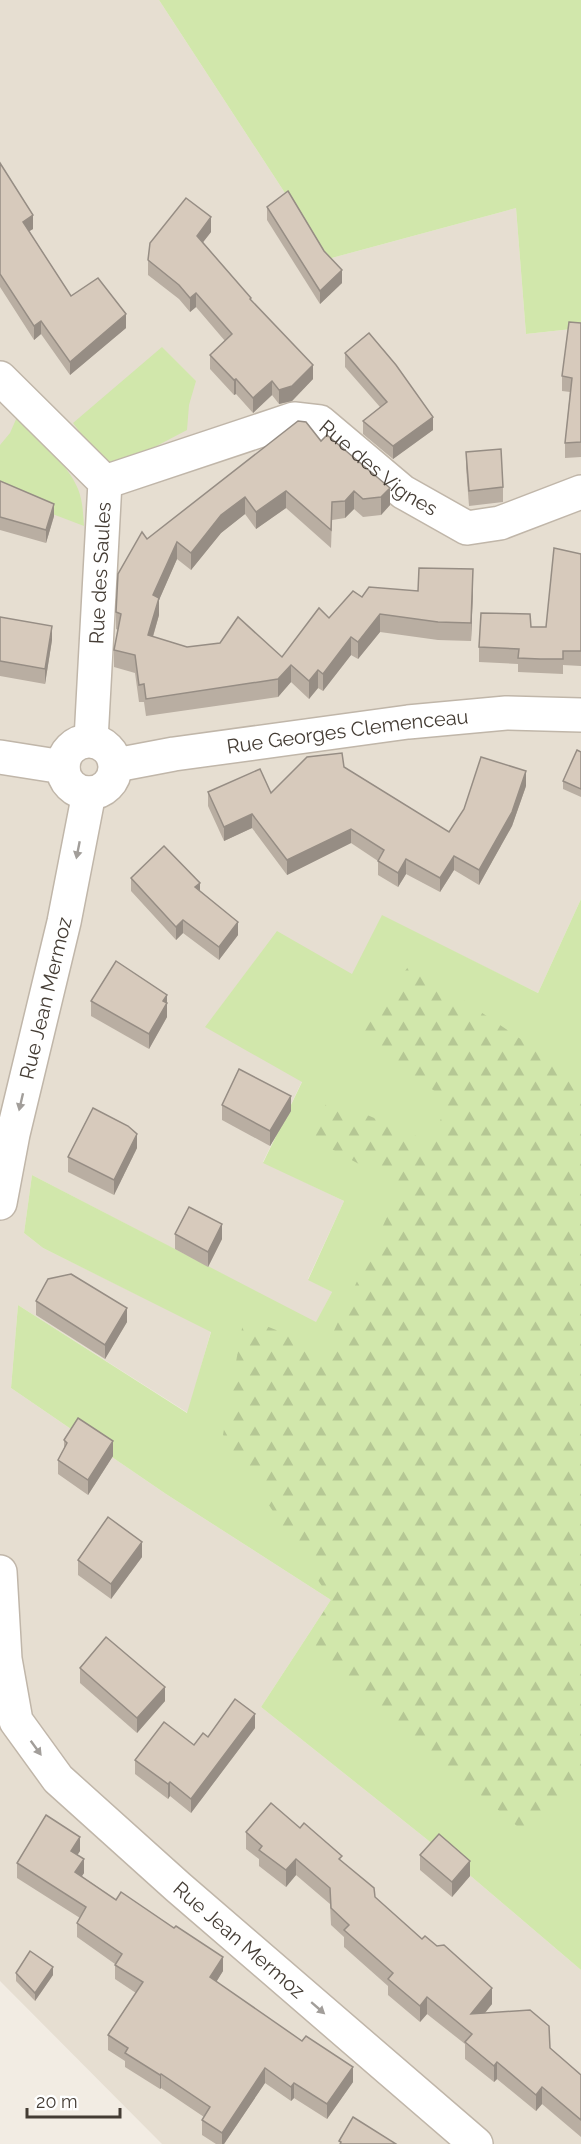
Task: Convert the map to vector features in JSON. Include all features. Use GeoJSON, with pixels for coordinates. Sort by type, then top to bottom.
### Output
{"type":"FeatureCollection","features":[{"type":"Feature","properties":{"kind":"street","name":"Rue des Saules"},"geometry":{"type":"LineString","coordinates":[[0,378],[105,482],[91,740]]}},
{"type":"Feature","properties":{"kind":"street","name":"Rue des Vignes"},"geometry":{"type":"LineString","coordinates":[[105,482],[294,419],[320,422],[403,492],[467,528],[500,523],[581,492]]}},
{"type":"Feature","properties":{"kind":"street","name":"Rue Georges Clemenceau"},"geometry":{"type":"LineString","coordinates":[[116,765],[174,754],[408,722],[506,713],[581,715]]}},
{"type":"Feature","properties":{"kind":"street"},"geometry":{"type":"LineString","coordinates":[[91,740],[107,748],[113,755],[116,765],[111,782],[104,789],[88,793],[72,786],[66,779],[63,767],[64,758],[69,750],[76,744],[91,740]]}},
{"type":"Feature","properties":{"kind":"street"},"geometry":{"type":"LineString","coordinates":[[0,757],[63,767]]}},
{"type":"Feature","properties":{"kind":"street","name":"Rue Jean Mermoz"},"geometry":{"type":"LineString","coordinates":[[0,1203],[13,1134],[64,922],[88,793]]}},
{"type":"Feature","properties":{"kind":"street","name":"Rue Jean Mermoz"},"geometry":{"type":"LineString","coordinates":[[0,1572],[8,1719],[58,1779],[178,1887],[476,2144]]}},
{"type":"Feature","properties":{"kind":"shaded area"},"geometry":{"type":"Polygon","coordinates":[[[0,0],[159,0],[328,259],[516,208],[526,334],[581,328],[581,899],[538,993],[382,916],[263,1162],[344,1201],[308,1279],[332,1292],[316,1323],[32,1175],[24,1233],[43,1248],[211,1331],[188,1413],[18,1305],[11,1388],[166,1494],[331,1600],[261,1707],[439,1849],[581,1970],[581,2144],[162,2144],[0,1981],[0,0]]]}},
{"type":"Feature","properties":{"kind":"green space"},"geometry":{"type":"Polygon","coordinates":[[[159,0],[581,0],[581,328],[526,334],[516,208],[328,259],[159,0]]]}},
{"type":"Feature","properties":{"kind":"green space"},"geometry":{"type":"Polygon","coordinates":[[[162,347],[196,381],[189,405],[187,430],[109,471],[73,423],[162,347]]]}},
{"type":"Feature","properties":{"kind":"green space"},"geometry":{"type":"Polygon","coordinates":[[[17,417],[51,451],[74,480],[81,498],[84,526],[0,494],[0,445],[10,433],[17,417]]]}},
{"type":"Feature","properties":{"kind":"green space"},"geometry":{"type":"Polygon","coordinates":[[[581,899],[581,1970],[439,1849],[261,1707],[331,1600],[166,1494],[11,1388],[18,1305],[187,1413],[211,1332],[43,1248],[24,1233],[32,1175],[316,1322],[332,1292],[308,1280],[344,1201],[263,1163],[302,1082],[205,1027],[277,931],[352,974],[382,915],[538,993],[581,899]]]}},
{"type":"Feature","properties":{"kind":"green space"},"geometry":{"type":"Polygon","coordinates":[[[410,964],[581,1080],[581,1783],[524,1832],[303,1644],[331,1600],[223,1435],[244,1317],[325,1350],[401,1187],[304,1134],[330,1099],[430,1142],[449,1102],[360,1035],[410,964]]]}},
{"type":"Feature","properties":{"kind":"building"},"geometry":{"type":"Polygon","coordinates":[[[0,163],[33,215],[23,222],[71,296],[98,278],[126,314],[70,362],[41,321],[34,326],[0,274],[0,163]]]}},
{"type":"Feature","properties":{"kind":"building"},"geometry":{"type":"Polygon","coordinates":[[[288,191],[324,251],[342,270],[320,291],[267,207],[288,191]]]}},
{"type":"Feature","properties":{"kind":"building"},"geometry":{"type":"Polygon","coordinates":[[[186,198],[211,217],[197,236],[250,299],[313,365],[292,386],[279,390],[272,381],[253,398],[210,355],[232,334],[196,293],[190,298],[179,285],[148,260],[150,243],[186,198]]]}},
{"type":"Feature","properties":{"kind":"building"},"geometry":{"type":"Polygon","coordinates":[[[569,322],[581,323],[581,442],[565,443],[572,378],[562,376],[569,322]]]}},
{"type":"Feature","properties":{"kind":"building"},"geometry":{"type":"Polygon","coordinates":[[[369,333],[396,365],[433,417],[393,446],[363,421],[387,402],[345,353],[369,333]]]}},
{"type":"Feature","properties":{"kind":"building"},"geometry":{"type":"Polygon","coordinates":[[[298,421],[306,422],[321,441],[327,435],[390,488],[381,497],[363,499],[354,491],[345,501],[332,502],[331,530],[286,491],[256,512],[245,497],[221,515],[191,553],[177,542],[153,595],[159,598],[148,635],[187,647],[220,643],[238,617],[282,657],[319,608],[329,618],[353,591],[362,597],[369,587],[418,591],[419,568],[473,569],[471,623],[438,622],[380,614],[358,642],[351,637],[323,674],[318,670],[309,681],[291,665],[278,679],[146,699],[144,684],[139,685],[135,655],[114,650],[121,614],[116,612],[118,574],[142,532],[147,539],[298,421]]]}},
{"type":"Feature","properties":{"kind":"building"},"geometry":{"type":"Polygon","coordinates":[[[501,449],[503,487],[469,491],[466,452],[501,449]]]}},
{"type":"Feature","properties":{"kind":"building"},"geometry":{"type":"Polygon","coordinates":[[[0,481],[54,504],[46,530],[0,517],[0,481]]]}},
{"type":"Feature","properties":{"kind":"building"},"geometry":{"type":"Polygon","coordinates":[[[554,548],[581,554],[581,651],[563,651],[563,659],[540,659],[518,658],[519,649],[479,647],[481,613],[530,614],[531,627],[546,627],[554,548]]]}},
{"type":"Feature","properties":{"kind":"building"},"geometry":{"type":"Polygon","coordinates":[[[0,617],[52,626],[45,669],[0,661],[0,617]]]}},
{"type":"Feature","properties":{"kind":"building"},"geometry":{"type":"Polygon","coordinates":[[[577,750],[581,752],[581,789],[563,781],[577,750]]]}},
{"type":"Feature","properties":{"kind":"building"},"geometry":{"type":"Polygon","coordinates":[[[342,753],[344,767],[449,832],[464,809],[481,757],[526,771],[512,812],[479,870],[454,856],[440,878],[406,859],[398,873],[378,861],[384,850],[351,829],[287,860],[252,814],[224,827],[208,792],[260,769],[271,793],[307,757],[342,753]]]}},
{"type":"Feature","properties":{"kind":"building"},"geometry":{"type":"Polygon","coordinates":[[[164,846],[200,883],[195,887],[238,922],[219,947],[183,920],[176,927],[131,878],[164,846]]]}},
{"type":"Feature","properties":{"kind":"building"},"geometry":{"type":"Polygon","coordinates":[[[116,961],[167,995],[163,1001],[167,1003],[149,1034],[91,1001],[116,961]]]}},
{"type":"Feature","properties":{"kind":"building"},"geometry":{"type":"Polygon","coordinates":[[[239,1069],[291,1096],[270,1131],[222,1105],[239,1069]]]}},
{"type":"Feature","properties":{"kind":"building"},"geometry":{"type":"Polygon","coordinates":[[[93,1108],[128,1126],[137,1134],[114,1180],[68,1157],[93,1108]]]}},
{"type":"Feature","properties":{"kind":"building"},"geometry":{"type":"Polygon","coordinates":[[[189,1207],[222,1224],[208,1252],[175,1234],[189,1207]]]}},
{"type":"Feature","properties":{"kind":"building"},"geometry":{"type":"Polygon","coordinates":[[[71,1274],[127,1308],[105,1345],[36,1301],[48,1279],[71,1274]]]}},
{"type":"Feature","properties":{"kind":"building"},"geometry":{"type":"Polygon","coordinates":[[[78,1418],[113,1441],[88,1480],[58,1460],[67,1443],[64,1440],[78,1418]]]}},
{"type":"Feature","properties":{"kind":"building"},"geometry":{"type":"Polygon","coordinates":[[[108,1517],[142,1542],[111,1584],[78,1560],[108,1517]]]}},
{"type":"Feature","properties":{"kind":"building"},"geometry":{"type":"Polygon","coordinates":[[[106,1637],[165,1687],[137,1718],[80,1668],[106,1637]]]}},
{"type":"Feature","properties":{"kind":"building"},"geometry":{"type":"Polygon","coordinates":[[[235,1699],[255,1714],[191,1799],[170,1782],[168,1784],[135,1760],[164,1722],[194,1745],[203,1733],[208,1737],[235,1699]]]}},
{"type":"Feature","properties":{"kind":"building"},"geometry":{"type":"Polygon","coordinates":[[[271,1803],[300,1828],[304,1823],[342,1856],[339,1859],[374,1888],[375,1897],[422,1939],[425,1936],[437,1946],[444,1945],[492,1988],[471,2014],[530,2010],[549,2026],[550,2048],[581,2075],[581,2120],[542,2087],[536,2095],[497,2062],[494,2066],[465,2042],[472,2034],[427,1997],[420,2006],[388,1979],[393,1973],[344,1930],[349,1925],[331,1908],[330,1888],[296,1859],[286,1870],[259,1850],[262,1846],[246,1832],[271,1803]]]}},
{"type":"Feature","properties":{"kind":"building"},"geometry":{"type":"Polygon","coordinates":[[[46,1815],[80,1837],[71,1851],[84,1859],[75,1872],[116,1900],[121,1892],[174,1928],[176,1926],[223,1957],[210,1977],[302,2041],[306,2036],[353,2067],[327,2104],[294,2083],[291,2087],[265,2068],[222,2133],[202,2120],[210,2107],[125,2053],[128,2048],[108,2035],[143,1982],[115,1965],[122,1954],[77,1923],[86,1907],[17,1863],[46,1815]]]}},
{"type":"Feature","properties":{"kind":"building"},"geometry":{"type":"Polygon","coordinates":[[[439,1834],[470,1861],[452,1882],[420,1855],[439,1834]]]}},
{"type":"Feature","properties":{"kind":"building"},"geometry":{"type":"Polygon","coordinates":[[[30,1951],[53,1967],[35,1993],[16,1973],[30,1951]]]}},
{"type":"Feature","properties":{"kind":"building"},"geometry":{"type":"Polygon","coordinates":[[[353,2117],[396,2144],[340,2144],[339,2141],[353,2117]]]}}]}
